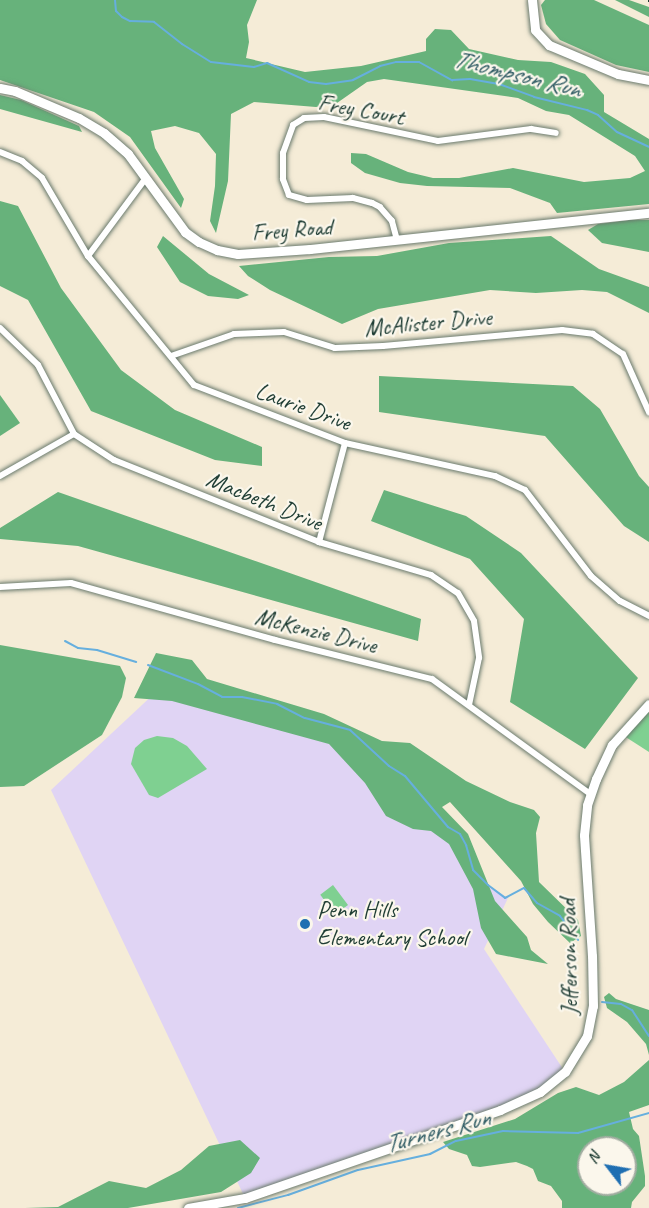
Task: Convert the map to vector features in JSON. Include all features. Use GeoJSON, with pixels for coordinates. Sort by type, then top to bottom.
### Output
{"type":"FeatureCollection","features":[{"type":"Feature","properties":{"kind":"street"},"geometry":{"type":"LineString","coordinates":[[532,0],[535,30],[549,45],[618,74],[649,80]]}},
{"type":"Feature","properties":{"kind":"street","name":"Frey Road"},"geometry":{"type":"LineString","coordinates":[[0,88],[15,91],[96,128],[128,154],[147,177],[168,212],[186,232],[199,242],[217,250],[238,254],[397,240],[649,213]]}},
{"type":"Feature","properties":{"kind":"street","name":"Frey Court"},"geometry":{"type":"LineString","coordinates":[[397,240],[392,221],[380,207],[372,203],[353,198],[307,200],[289,195],[284,179],[283,153],[293,124],[304,118],[324,117],[438,141],[531,129],[556,133]]}},
{"type":"Feature","properties":{"kind":"street","name":"Laurie Drive"},"geometry":{"type":"LineString","coordinates":[[0,152],[22,161],[42,178],[87,256],[194,385],[345,443],[495,476],[525,490],[591,576],[620,600],[649,616]]}},
{"type":"Feature","properties":{"kind":"street"},"geometry":{"type":"LineString","coordinates":[[87,256],[147,177]]}},
{"type":"Feature","properties":{"kind":"street"},"geometry":{"type":"LineString","coordinates":[[0,328],[38,365],[74,434],[0,476]]}},
{"type":"Feature","properties":{"kind":"street","name":"McAlister Drive"},"geometry":{"type":"LineString","coordinates":[[171,356],[234,334],[284,332],[335,348],[383,346],[562,330],[593,334],[623,354],[649,412]]}},
{"type":"Feature","properties":{"kind":"street","name":"Macbeth Drive"},"geometry":{"type":"LineString","coordinates":[[74,434],[114,459],[319,542],[431,575],[458,593],[474,621],[479,658],[469,705]]}},
{"type":"Feature","properties":{"kind":"street"},"geometry":{"type":"LineString","coordinates":[[319,542],[345,443]]}},
{"type":"Feature","properties":{"kind":"street","name":"McKenzie Drive"},"geometry":{"type":"LineString","coordinates":[[0,587],[71,583],[275,640],[432,679],[590,794]]}},
{"type":"Feature","properties":{"kind":"street","name":"Jefferson Road"},"geometry":{"type":"LineString","coordinates":[[188,1208],[245,1198],[338,1168],[521,1102],[557,1079],[582,1046],[592,1017],[592,956],[584,835],[590,794],[612,745],[649,704]]}},
{"type":"Feature","properties":{"kind":"shaded area","name":"Penn Hills Elementary School"},"geometry":{"type":"Polygon","coordinates":[[[173,676],[350,730],[488,885],[508,898],[484,949],[565,1072],[531,1097],[245,1198],[51,790],[173,676]]]}},
{"type":"Feature","properties":{"kind":"green space"},"geometry":{"type":"Polygon","coordinates":[[[0,0],[257,0],[247,25],[249,42],[246,58],[305,72],[361,66],[426,51],[426,39],[435,29],[451,30],[469,49],[518,60],[551,62],[585,74],[604,95],[604,112],[649,139],[649,204],[557,213],[550,203],[510,188],[427,186],[400,183],[365,173],[351,163],[351,153],[366,154],[408,172],[433,178],[459,178],[513,168],[584,182],[630,178],[645,171],[635,156],[569,115],[546,111],[518,98],[384,79],[367,82],[337,103],[316,107],[254,102],[231,114],[228,181],[216,233],[210,221],[215,186],[216,154],[199,133],[175,126],[151,131],[155,148],[184,199],[181,208],[130,137],[94,112],[0,80],[0,0]]]}},
{"type":"Feature","properties":{"kind":"green space"},"geometry":{"type":"Polygon","coordinates":[[[545,0],[594,0],[649,25],[649,72],[616,65],[560,40],[546,24],[541,5],[545,0]]]}},
{"type":"Feature","properties":{"kind":"green space"},"geometry":{"type":"Polygon","coordinates":[[[615,0],[629,0],[649,7],[649,17],[615,0]]]}},
{"type":"Feature","properties":{"kind":"green space"},"geometry":{"type":"Polygon","coordinates":[[[0,95],[21,100],[79,126],[82,132],[0,109],[0,95]]]}},
{"type":"Feature","properties":{"kind":"green space"},"geometry":{"type":"Polygon","coordinates":[[[0,201],[18,206],[61,288],[121,370],[175,410],[262,447],[262,466],[215,460],[91,411],[28,300],[0,286],[0,201]]]}},
{"type":"Feature","properties":{"kind":"green space"},"geometry":{"type":"Polygon","coordinates":[[[649,220],[649,252],[602,243],[588,230],[598,224],[649,220]]]}},
{"type":"Feature","properties":{"kind":"green space"},"geometry":{"type":"Polygon","coordinates":[[[163,236],[209,274],[249,295],[238,299],[208,296],[180,282],[157,247],[163,236]]]}},
{"type":"Feature","properties":{"kind":"green space"},"geometry":{"type":"Polygon","coordinates":[[[551,236],[599,269],[649,287],[649,313],[607,292],[582,290],[536,293],[490,290],[378,309],[342,324],[270,290],[248,276],[239,266],[329,257],[377,256],[449,243],[551,236]]]}},
{"type":"Feature","properties":{"kind":"green space"},"geometry":{"type":"Polygon","coordinates":[[[379,376],[573,386],[600,409],[639,476],[649,487],[649,542],[624,526],[545,436],[379,412],[379,376]]]}},
{"type":"Feature","properties":{"kind":"green space"},"geometry":{"type":"Polygon","coordinates":[[[0,395],[20,423],[0,436],[0,395]]]}},
{"type":"Feature","properties":{"kind":"green space"},"geometry":{"type":"Polygon","coordinates":[[[384,490],[466,516],[521,553],[638,678],[585,749],[510,702],[524,619],[470,559],[371,521],[384,490]]]}},
{"type":"Feature","properties":{"kind":"green space"},"geometry":{"type":"Polygon","coordinates":[[[58,492],[421,619],[418,641],[78,546],[0,539],[0,528],[58,492]]]}},
{"type":"Feature","properties":{"kind":"green space"},"geometry":{"type":"Polygon","coordinates":[[[0,645],[120,666],[126,678],[122,697],[102,735],[24,786],[0,787],[0,645]]]}},
{"type":"Feature","properties":{"kind":"green space"},"geometry":{"type":"Polygon","coordinates":[[[156,653],[192,660],[207,679],[324,714],[382,741],[410,743],[466,781],[510,802],[534,810],[540,817],[536,833],[539,882],[578,920],[581,936],[570,943],[548,922],[533,904],[521,881],[450,802],[442,807],[468,834],[495,901],[527,937],[531,950],[548,964],[496,954],[481,928],[473,889],[449,844],[431,831],[413,829],[386,816],[365,783],[329,744],[172,701],[134,698],[156,653]]]}},
{"type":"Feature","properties":{"kind":"green space"},"geometry":{"type":"Polygon","coordinates":[[[649,708],[649,752],[621,734],[649,708]]]}},
{"type":"Feature","properties":{"kind":"green space"},"geometry":{"type":"Polygon","coordinates":[[[157,736],[173,738],[187,746],[207,769],[158,798],[149,795],[131,764],[135,748],[144,740],[157,736]]]}},
{"type":"Feature","properties":{"kind":"green space"},"geometry":{"type":"Polygon","coordinates":[[[333,885],[348,905],[335,915],[320,895],[333,885]]]}},
{"type":"Feature","properties":{"kind":"green space"},"geometry":{"type":"Polygon","coordinates":[[[609,993],[616,999],[649,1010],[649,1055],[646,1044],[627,1022],[607,1008],[604,997],[609,993]]]}},
{"type":"Feature","properties":{"kind":"green space"},"geometry":{"type":"Polygon","coordinates":[[[649,1060],[649,1105],[629,1112],[633,1129],[639,1136],[645,1176],[645,1186],[637,1196],[637,1136],[577,1136],[577,1196],[637,1196],[631,1208],[562,1208],[562,1201],[551,1186],[538,1181],[533,1169],[516,1162],[472,1166],[467,1155],[449,1149],[443,1142],[515,1119],[558,1093],[576,1087],[599,1095],[624,1082],[649,1060]]]}},
{"type":"Feature","properties":{"kind":"green space"},"geometry":{"type":"Polygon","coordinates":[[[240,1140],[260,1158],[251,1173],[221,1192],[128,1208],[25,1208],[58,1207],[109,1181],[146,1188],[181,1170],[209,1146],[240,1140]]]}},
{"type":"Feature","properties":{"kind":"waterway","name":"Thompson Run"},"geometry":{"type":"LineString","coordinates":[[115,0],[116,11],[122,17],[130,21],[154,22],[182,44],[211,62],[254,67],[267,63],[309,82],[326,84],[353,80],[380,66],[396,62],[419,62],[452,80],[470,79],[499,84],[534,97],[587,110],[598,115],[617,132],[649,147]]}},
{"type":"Feature","properties":{"kind":"waterway"},"geometry":{"type":"LineString","coordinates":[[65,641],[78,648],[97,650],[136,662]]}},
{"type":"Feature","properties":{"kind":"waterway"},"geometry":{"type":"LineString","coordinates":[[148,665],[198,684],[222,697],[242,697],[277,704],[305,718],[350,730],[389,766],[405,776],[448,827],[460,834],[466,845],[473,870],[488,885],[505,898],[524,888],[537,903],[560,916],[578,940]]}},
{"type":"Feature","properties":{"kind":"waterway"},"geometry":{"type":"LineString","coordinates":[[602,1002],[621,1004],[632,1010],[649,1036]]}},
{"type":"Feature","properties":{"kind":"waterway","name":"Turners Run"},"geometry":{"type":"LineString","coordinates":[[238,1208],[288,1195],[358,1170],[430,1154],[456,1141],[503,1131],[578,1133],[649,1113]]}},
{"type":"Feature","properties":{"kind":"place","name":"Penn Hills Elementary School"},"geometry":{"type":"Point","coordinates":[305,924]}}]}
